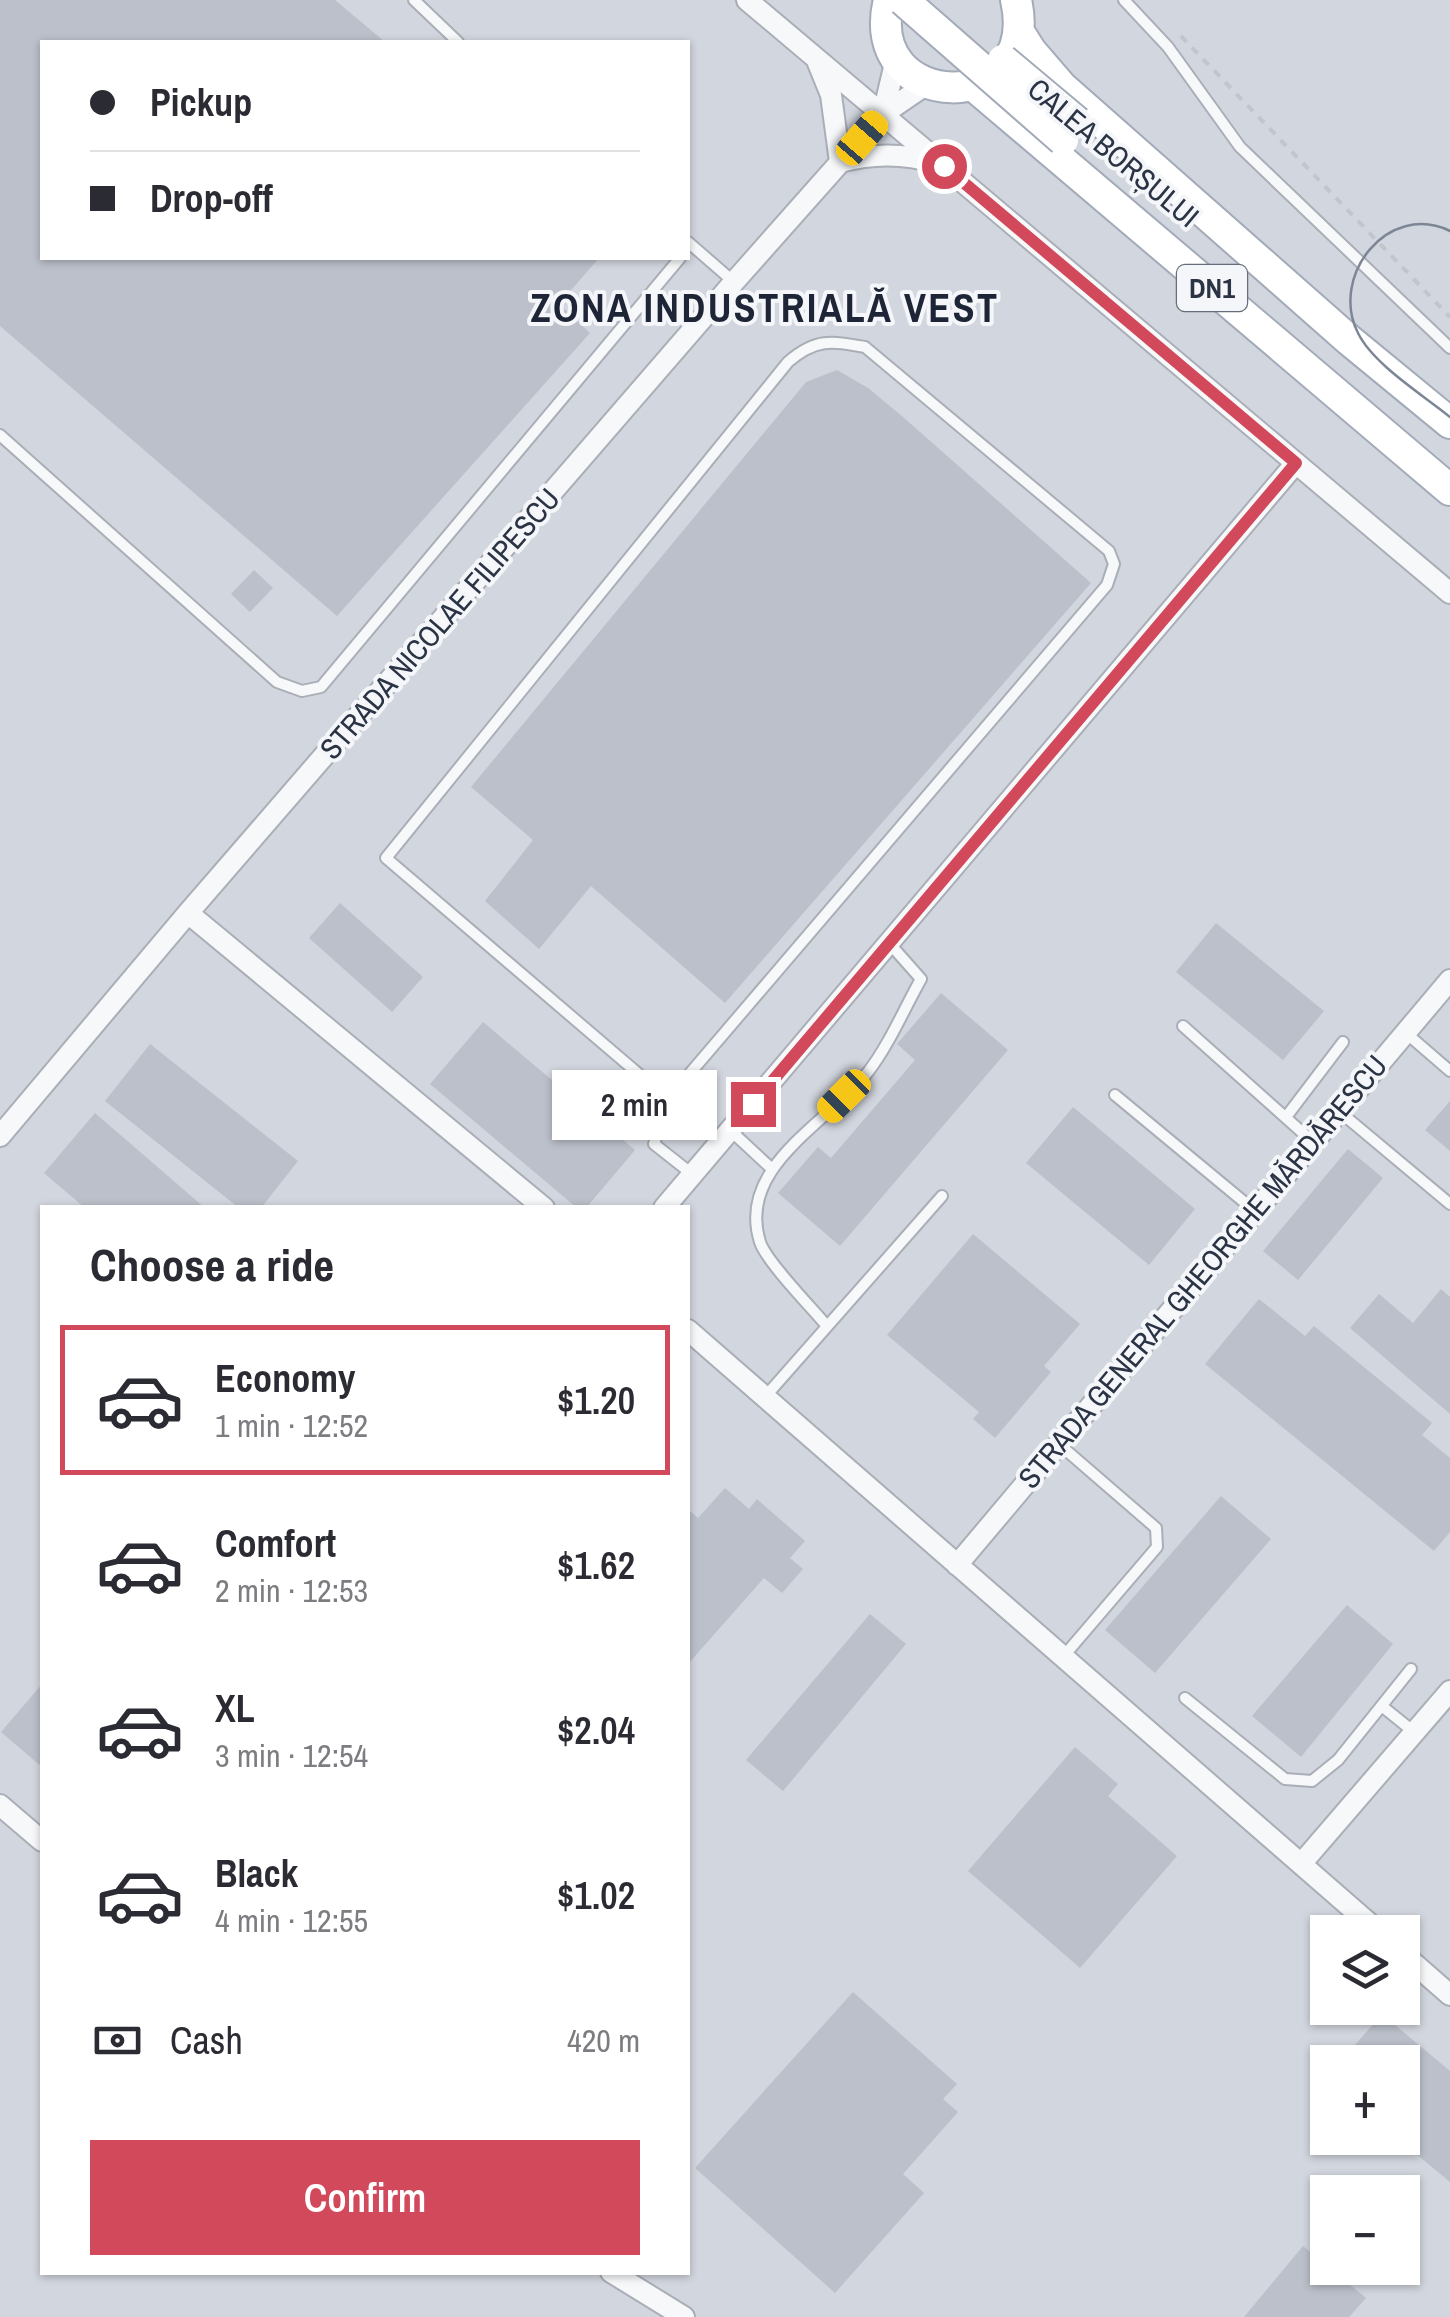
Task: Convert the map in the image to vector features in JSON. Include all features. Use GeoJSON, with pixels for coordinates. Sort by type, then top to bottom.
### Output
{"type":"FeatureCollection","features":[{"type":"Feature","properties":{"kind":"main road","name":"CALEA BORȘULUI"},"geometry":{"type":"LineString","coordinates":[[932,0],[1070,131],[1450,465]]}},
{"type":"Feature","properties":{"kind":"main road","name":"CALEA BORȘULUI"},"geometry":{"type":"LineString","coordinates":[[974,86],[1004,65],[1020,32],[1016,0]]}},
{"type":"Feature","properties":{"kind":"main road","name":"CALEA BORȘULUI"},"geometry":{"type":"LineString","coordinates":[[887,3],[1070,131],[1450,436]]}},
{"type":"Feature","properties":{"kind":"main road","name":"CALEA BORȘULUI"},"geometry":{"type":"LineString","coordinates":[[887,3],[886,34],[896,59]]}},
{"type":"Feature","properties":{"kind":"main road","name":"DN1"},"geometry":{"type":"LineString","coordinates":[[1020,32],[1030,51],[1062,86],[1450,423]]}},
{"type":"Feature","properties":{"kind":"main road"},"geometry":{"type":"LineString","coordinates":[[896,59],[927,84],[950,89],[974,86]]}},
{"type":"Feature","properties":{"kind":"main road","name":"DN1"},"geometry":{"type":"LineString","coordinates":[[974,86],[1450,490]]}},
{"type":"Feature","properties":{"kind":"street"},"geometry":{"type":"LineString","coordinates":[[747,0],[1450,593]]}},
{"type":"Feature","properties":{"kind":"street"},"geometry":{"type":"LineString","coordinates":[[815,57],[832,95],[840,162],[866,155],[898,155],[944,166]]}},
{"type":"Feature","properties":{"kind":"street","name":"STRADA NICOLAE FILIPESCU"},"geometry":{"type":"LineString","coordinates":[[883,114],[896,59]]}},
{"type":"Feature","properties":{"kind":"street","name":"STRADA NICOLAE FILIPESCU"},"geometry":{"type":"LineString","coordinates":[[0,1136],[734,282],[883,114],[927,84]]}},
{"type":"Feature","properties":{"kind":"street"},"geometry":{"type":"LineString","coordinates":[[666,1205],[1296,463]]}},
{"type":"Feature","properties":{"kind":"street"},"geometry":{"type":"LineString","coordinates":[[188,913],[540,1205]]}},
{"type":"Feature","properties":{"kind":"street","name":"STRADA GENERAL GHEORGHE MĂRDĂRESCU"},"geometry":{"type":"LineString","coordinates":[[957,1564],[1450,980]]}},
{"type":"Feature","properties":{"kind":"street"},"geometry":{"type":"LineString","coordinates":[[690,1332],[1360,1915]]}},
{"type":"Feature","properties":{"kind":"street"},"geometry":{"type":"LineString","coordinates":[[1301,1864],[1450,1691]]}},
{"type":"Feature","properties":{"kind":"street"},"geometry":{"type":"LineString","coordinates":[[0,1806],[40,1839]]}},
{"type":"Feature","properties":{"kind":"street"},"geometry":{"type":"LineString","coordinates":[[1420,1969],[1450,1995]]}},
{"type":"Feature","properties":{"kind":"street"},"geometry":{"type":"LineString","coordinates":[[616,2275],[684,2317]]}},
{"type":"Feature","properties":{"kind":"lane"},"geometry":{"type":"LineString","coordinates":[[414,0],[456,40]]}},
{"type":"Feature","properties":{"kind":"lane"},"geometry":{"type":"LineString","coordinates":[[1124,0],[1168,48],[1240,146],[1450,348]]}},
{"type":"Feature","properties":{"kind":"lane"},"geometry":{"type":"LineString","coordinates":[[690,247],[734,282]]}},
{"type":"Feature","properties":{"kind":"lane"},"geometry":{"type":"LineString","coordinates":[[0,435],[277,682],[302,692],[321,686],[678,260]]}},
{"type":"Feature","properties":{"kind":"lane"},"geometry":{"type":"LineString","coordinates":[[668,1099],[386,858],[788,362],[806,347],[832,341],[865,347],[1109,550],[1114,564],[1107,586],[668,1099],[654,1144],[692,1174]]}},
{"type":"Feature","properties":{"kind":"lane"},"geometry":{"type":"LineString","coordinates":[[826,1325],[760,1245],[755,1212],[757,1192],[772,1169],[868,1072],[921,979],[890,944]]}},
{"type":"Feature","properties":{"kind":"lane"},"geometry":{"type":"LineString","coordinates":[[1183,1026],[1314,1142]]}},
{"type":"Feature","properties":{"kind":"lane"},"geometry":{"type":"LineString","coordinates":[[1406,1033],[1450,1071]]}},
{"type":"Feature","properties":{"kind":"lane"},"geometry":{"type":"LineString","coordinates":[[1286,1118],[1343,1042]]}},
{"type":"Feature","properties":{"kind":"lane"},"geometry":{"type":"LineString","coordinates":[[1115,1095],[1255,1211]]}},
{"type":"Feature","properties":{"kind":"lane"},"geometry":{"type":"LineString","coordinates":[[1339,1111],[1450,1204]]}},
{"type":"Feature","properties":{"kind":"lane"},"geometry":{"type":"LineString","coordinates":[[730,1130],[772,1169]]}},
{"type":"Feature","properties":{"kind":"lane"},"geometry":{"type":"LineString","coordinates":[[764,1398],[942,1196]]}},
{"type":"Feature","properties":{"kind":"lane"},"geometry":{"type":"LineString","coordinates":[[1059,1444],[1156,1528],[1158,1537],[1157,1547],[1063,1657]]}},
{"type":"Feature","properties":{"kind":"lane"},"geometry":{"type":"LineString","coordinates":[[1185,1698],[1285,1779],[1298,1782],[1312,1780],[1338,1760],[1411,1669]]}},
{"type":"Feature","properties":{"kind":"lane"},"geometry":{"type":"LineString","coordinates":[[1384,1706],[1414,1732]]}},
{"type":"Feature","properties":{"kind":"path"},"geometry":{"type":"LineString","coordinates":[[1174,28],[1450,317]]}},
{"type":"Feature","properties":{"kind":"shaded area"},"geometry":{"type":"Polygon","coordinates":[[[0,0],[1450,0],[1450,2317],[0,2317],[0,0]]]}},
{"type":"Feature","properties":{"kind":"building"},"geometry":{"type":"Polygon","coordinates":[[[0,0],[335,0],[383,40],[40,40],[40,260],[597,260],[559,304],[590,333],[337,616],[0,326],[0,0]]]}},
{"type":"Feature","properties":{"kind":"building"},"geometry":{"type":"Polygon","coordinates":[[[837,370],[868,388],[903,417],[1091,583],[725,1003],[591,886],[539,949],[485,901],[533,840],[471,787],[806,382],[837,370]]]}},
{"type":"Feature","properties":{"kind":"building"},"geometry":{"type":"Polygon","coordinates":[[[254,570],[273,588],[250,612],[231,594],[254,570]]]}},
{"type":"Feature","properties":{"kind":"building"},"geometry":{"type":"Polygon","coordinates":[[[340,903],[423,977],[392,1012],[309,938],[340,903]]]}},
{"type":"Feature","properties":{"kind":"building"},"geometry":{"type":"Polygon","coordinates":[[[1216,923],[1324,1011],[1283,1060],[1176,972],[1216,923]]]}},
{"type":"Feature","properties":{"kind":"building"},"geometry":{"type":"Polygon","coordinates":[[[941,993],[1008,1050],[840,1246],[778,1193],[818,1147],[831,1158],[915,1060],[897,1044],[941,993]]]}},
{"type":"Feature","properties":{"kind":"building"},"geometry":{"type":"Polygon","coordinates":[[[483,1022],[635,1150],[589,1205],[573,1205],[430,1084],[483,1022]]]}},
{"type":"Feature","properties":{"kind":"building"},"geometry":{"type":"Polygon","coordinates":[[[150,1044],[298,1161],[263,1205],[235,1205],[105,1101],[150,1044]]]}},
{"type":"Feature","properties":{"kind":"building"},"geometry":{"type":"Polygon","coordinates":[[[1450,1101],[1450,1151],[1425,1130],[1450,1101]]]}},
{"type":"Feature","properties":{"kind":"building"},"geometry":{"type":"Polygon","coordinates":[[[1073,1107],[1195,1209],[1149,1265],[1026,1163],[1073,1107]]]}},
{"type":"Feature","properties":{"kind":"building"},"geometry":{"type":"Polygon","coordinates":[[[95,1113],[202,1205],[81,1205],[44,1173],[95,1113]]]}},
{"type":"Feature","properties":{"kind":"building"},"geometry":{"type":"Polygon","coordinates":[[[1348,1149],[1383,1178],[1298,1280],[1263,1251],[1348,1149]]]}},
{"type":"Feature","properties":{"kind":"building"},"geometry":{"type":"Polygon","coordinates":[[[973,1234],[1080,1324],[1044,1366],[1051,1372],[995,1438],[973,1419],[979,1412],[887,1335],[973,1234]]]}},
{"type":"Feature","properties":{"kind":"building"},"geometry":{"type":"Polygon","coordinates":[[[1441,1289],[1450,1297],[1450,1414],[1350,1328],[1379,1294],[1413,1323],[1441,1289]]]}},
{"type":"Feature","properties":{"kind":"building"},"geometry":{"type":"Polygon","coordinates":[[[1259,1299],[1305,1336],[1314,1326],[1432,1423],[1422,1435],[1450,1458],[1450,1532],[1434,1551],[1205,1364],[1259,1299]]]}},
{"type":"Feature","properties":{"kind":"building"},"geometry":{"type":"Polygon","coordinates":[[[725,1488],[749,1509],[757,1499],[805,1541],[790,1558],[803,1569],[782,1593],[764,1578],[690,1662],[690,1511],[698,1518],[725,1488]]]}},
{"type":"Feature","properties":{"kind":"building"},"geometry":{"type":"Polygon","coordinates":[[[1221,1496],[1271,1539],[1155,1673],[1105,1630],[1221,1496]]]}},
{"type":"Feature","properties":{"kind":"building"},"geometry":{"type":"Polygon","coordinates":[[[1347,1605],[1393,1644],[1301,1757],[1252,1716],[1347,1605]]]}},
{"type":"Feature","properties":{"kind":"building"},"geometry":{"type":"Polygon","coordinates":[[[870,1614],[906,1644],[783,1791],[746,1760],[870,1614]]]}},
{"type":"Feature","properties":{"kind":"building"},"geometry":{"type":"Polygon","coordinates":[[[40,1686],[40,1765],[1,1732],[40,1686]]]}},
{"type":"Feature","properties":{"kind":"building"},"geometry":{"type":"Polygon","coordinates":[[[1075,1747],[1118,1784],[1108,1796],[1177,1856],[1080,1968],[968,1871],[1075,1747]]]}},
{"type":"Feature","properties":{"kind":"building"},"geometry":{"type":"Polygon","coordinates":[[[853,1992],[957,2084],[943,2099],[958,2112],[903,2174],[924,2193],[835,2293],[695,2168],[853,1992]]]}},
{"type":"Feature","properties":{"kind":"building"},"geometry":{"type":"Polygon","coordinates":[[[1372,2025],[1395,2025],[1419,2045],[1355,2045],[1372,2025]]]}},
{"type":"Feature","properties":{"kind":"building"},"geometry":{"type":"Polygon","coordinates":[[[1420,2046],[1450,2071],[1450,2182],[1417,2155],[1420,2046]]]}},
{"type":"Feature","properties":{"kind":"building"},"geometry":{"type":"Polygon","coordinates":[[[1303,2246],[1310,2252],[1310,2285],[1350,2285],[1366,2298],[1349,2317],[1244,2317],[1303,2246]]]}},
{"type":"Feature","properties":{"kind":"tram line"},"geometry":{"type":"LineString","coordinates":[[1450,231],[1427,224],[1405,226],[1386,235],[1370,249],[1351,289],[1351,311],[1365,345],[1450,417]]}},
{"type":"Feature","properties":{"kind":"district","name":"ZONA INDUSTRIALĂ VEST"},"geometry":{"type":"Point","coordinates":[765,308]}},
{"type":"Feature","properties":{"kind":"route"},"geometry":{"type":"LineString","coordinates":[[753,1104],[1296,463],[944,166]]}}]}
